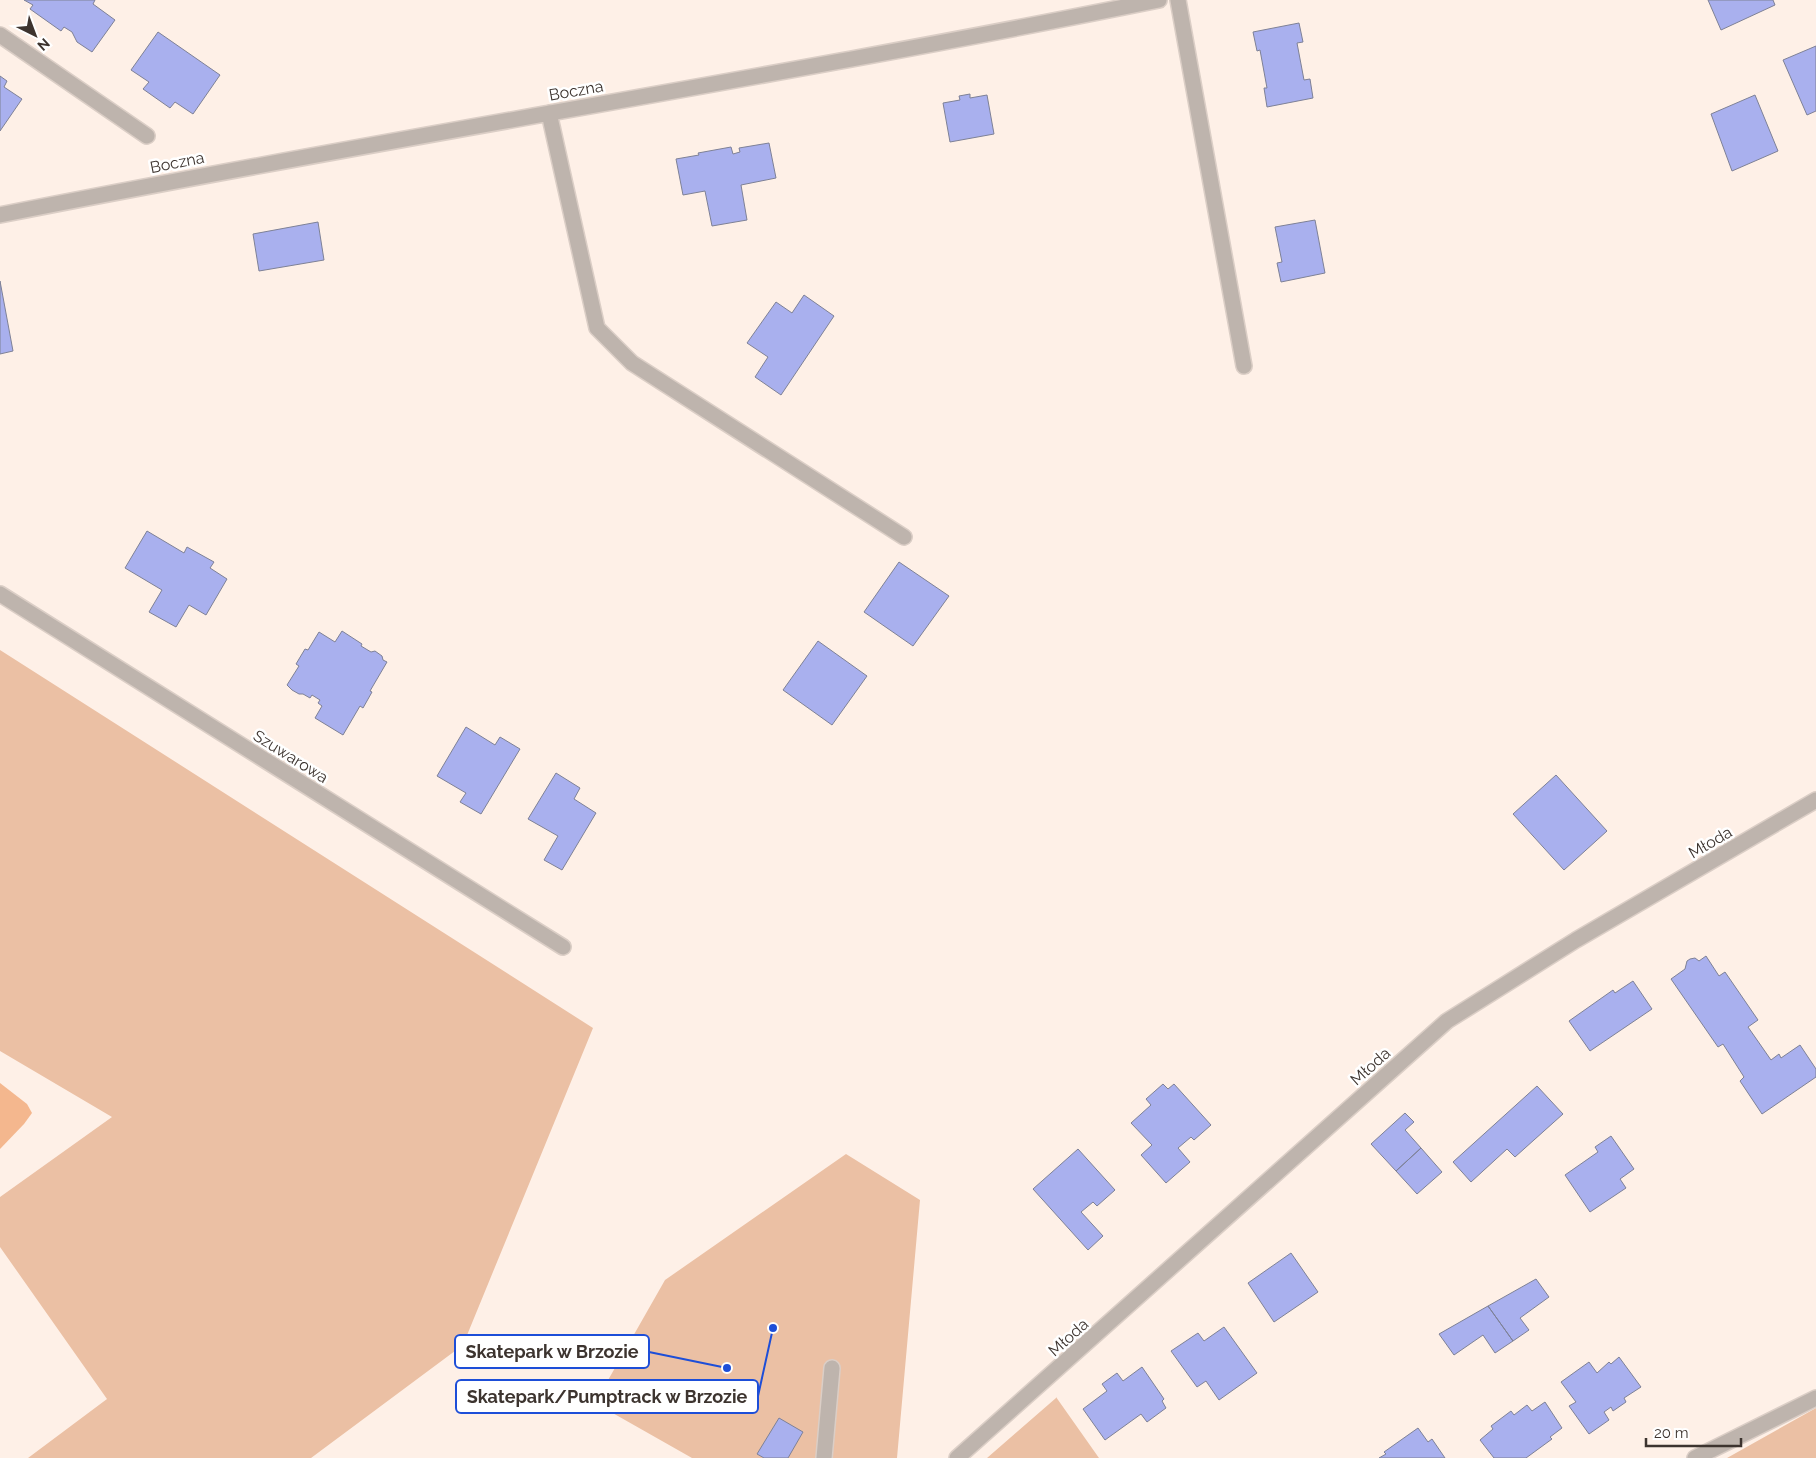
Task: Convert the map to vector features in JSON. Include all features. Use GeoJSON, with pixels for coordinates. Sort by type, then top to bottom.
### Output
{"type":"FeatureCollection","features":[{"type":"Feature","properties":{"kind":"street","name":"Boczna"},"geometry":{"type":"LineString","coordinates":[[0,215],[277,161],[987,35],[1159,0]]}},
{"type":"Feature","properties":{"kind":"street"},"geometry":{"type":"LineString","coordinates":[[1178,0],[1244,366]]}},
{"type":"Feature","properties":{"kind":"street"},"geometry":{"type":"LineString","coordinates":[[0,35],[147,136]]}},
{"type":"Feature","properties":{"kind":"street"},"geometry":{"type":"LineString","coordinates":[[549,113],[597,328],[632,362],[904,537]]}},
{"type":"Feature","properties":{"kind":"street","name":"Szuwarowa"},"geometry":{"type":"LineString","coordinates":[[0,594],[562,947]]}},
{"type":"Feature","properties":{"kind":"street","name":"Młoda"},"geometry":{"type":"LineString","coordinates":[[957,1458],[1447,1021],[1576,940],[1816,800]]}},
{"type":"Feature","properties":{"kind":"street"},"geometry":{"type":"LineString","coordinates":[[824,1458],[832,1368]]}},
{"type":"Feature","properties":{"kind":"street"},"geometry":{"type":"LineString","coordinates":[[1696,1458],[1816,1398]]}},
{"type":"Feature","properties":{"kind":"shaded area"},"geometry":{"type":"Polygon","coordinates":[[[0,650],[593,1028],[463,1345],[311,1458],[28,1458],[107,1399],[0,1247],[0,1197],[112,1117],[0,1051],[0,650]]]}},
{"type":"Feature","properties":{"kind":"shaded area"},"geometry":{"type":"Polygon","coordinates":[[[0,1083],[27,1104],[32,1113],[0,1149],[0,1083]]]}},
{"type":"Feature","properties":{"kind":"shaded area"},"geometry":{"type":"Polygon","coordinates":[[[846,1154],[920,1200],[897,1458],[692,1458],[595,1403],[665,1280],[846,1154]]]}},
{"type":"Feature","properties":{"kind":"shaded area"},"geometry":{"type":"Polygon","coordinates":[[[1056,1398],[1099,1458],[987,1458],[1056,1398]]]}},
{"type":"Feature","properties":{"kind":"shaded area"},"geometry":{"type":"Polygon","coordinates":[[[1816,1408],[1816,1458],[1727,1458],[1816,1408]]]}},
{"type":"Feature","properties":{"kind":"building"},"geometry":{"type":"Polygon","coordinates":[[[24,0],[95,0],[93,4],[115,20],[92,52],[77,42],[72,32],[64,27],[61,31],[30,9],[33,5],[24,0]]]}},
{"type":"Feature","properties":{"kind":"building"},"geometry":{"type":"Polygon","coordinates":[[[1708,0],[1773,0],[1775,5],[1721,30],[1708,0]]]}},
{"type":"Feature","properties":{"kind":"building"},"geometry":{"type":"Polygon","coordinates":[[[1299,23],[1303,42],[1297,43],[1304,80],[1310,79],[1313,98],[1267,107],[1264,88],[1267,88],[1260,50],[1257,51],[1253,32],[1299,23]]]}},
{"type":"Feature","properties":{"kind":"building"},"geometry":{"type":"Polygon","coordinates":[[[158,32],[220,75],[193,114],[175,102],[170,108],[143,89],[149,82],[131,70],[158,32]]]}},
{"type":"Feature","properties":{"kind":"building"},"geometry":{"type":"Polygon","coordinates":[[[1816,46],[1816,111],[1807,115],[1783,60],[1816,46]]]}},
{"type":"Feature","properties":{"kind":"building"},"geometry":{"type":"Polygon","coordinates":[[[0,76],[7,81],[4,87],[22,99],[0,131],[0,76]]]}},
{"type":"Feature","properties":{"kind":"building"},"geometry":{"type":"Polygon","coordinates":[[[970,94],[970,98],[987,95],[994,134],[950,142],[943,103],[960,100],[959,96],[970,94]]]}},
{"type":"Feature","properties":{"kind":"building"},"geometry":{"type":"Polygon","coordinates":[[[1755,95],[1778,151],[1732,171],[1711,114],[1755,95]]]}},
{"type":"Feature","properties":{"kind":"building"},"geometry":{"type":"Polygon","coordinates":[[[769,143],[776,178],[741,185],[747,220],[712,226],[705,191],[683,195],[676,159],[731,147],[733,154],[740,152],[739,148],[769,143]]]}},
{"type":"Feature","properties":{"kind":"building"},"geometry":{"type":"Polygon","coordinates":[[[1315,220],[1325,273],[1281,282],[1277,263],[1282,262],[1275,227],[1315,220]]]}},
{"type":"Feature","properties":{"kind":"building"},"geometry":{"type":"Polygon","coordinates":[[[318,222],[324,260],[259,271],[253,234],[318,222]]]}},
{"type":"Feature","properties":{"kind":"building"},"geometry":{"type":"Polygon","coordinates":[[[0,281],[13,351],[0,354],[0,281]]]}},
{"type":"Feature","properties":{"kind":"building"},"geometry":{"type":"Polygon","coordinates":[[[804,295],[834,316],[781,395],[755,377],[768,357],[747,343],[776,302],[792,313],[804,295]]]}},
{"type":"Feature","properties":{"kind":"building"},"geometry":{"type":"Polygon","coordinates":[[[147,531],[184,553],[187,547],[214,562],[210,568],[227,579],[206,615],[189,605],[176,627],[149,612],[162,590],[125,568],[147,531]]]}},
{"type":"Feature","properties":{"kind":"building"},"geometry":{"type":"Polygon","coordinates":[[[899,562],[949,596],[913,646],[864,612],[899,562]]]}},
{"type":"Feature","properties":{"kind":"building"},"geometry":{"type":"Polygon","coordinates":[[[342,631],[362,644],[361,646],[371,652],[375,651],[387,662],[370,691],[372,692],[363,708],[360,706],[343,735],[315,718],[322,706],[318,703],[320,700],[312,695],[310,698],[299,694],[287,685],[299,666],[296,664],[305,649],[308,650],[319,632],[335,642],[342,631]]]}},
{"type":"Feature","properties":{"kind":"building"},"geometry":{"type":"Polygon","coordinates":[[[818,641],[867,676],[832,725],[783,690],[818,641]]]}},
{"type":"Feature","properties":{"kind":"building"},"geometry":{"type":"Polygon","coordinates":[[[466,727],[495,745],[500,737],[520,749],[481,814],[460,802],[466,793],[437,776],[466,727]]]}},
{"type":"Feature","properties":{"kind":"building"},"geometry":{"type":"Polygon","coordinates":[[[556,773],[580,788],[574,799],[596,813],[562,870],[544,860],[558,836],[528,819],[556,773]]]}},
{"type":"Feature","properties":{"kind":"building"},"geometry":{"type":"Polygon","coordinates":[[[1556,775],[1607,831],[1564,870],[1513,814],[1556,775]]]}},
{"type":"Feature","properties":{"kind":"building"},"geometry":{"type":"Polygon","coordinates":[[[1706,956],[1719,976],[1725,972],[1758,1020],[1748,1027],[1771,1060],[1779,1054],[1781,1058],[1800,1045],[1816,1069],[1816,1077],[1762,1114],[1740,1081],[1744,1077],[1723,1044],[1718,1047],[1671,979],[1685,969],[1687,961],[1690,959],[1695,958],[1699,961],[1706,956]]]}},
{"type":"Feature","properties":{"kind":"building"},"geometry":{"type":"Polygon","coordinates":[[[1633,981],[1652,1009],[1590,1051],[1569,1021],[1613,990],[1615,993],[1633,981]]]}},
{"type":"Feature","properties":{"kind":"building"},"geometry":{"type":"Polygon","coordinates":[[[1163,1084],[1168,1089],[1174,1084],[1211,1125],[1194,1140],[1191,1137],[1178,1148],[1190,1162],[1166,1183],[1141,1155],[1152,1145],[1131,1123],[1151,1105],[1146,1099],[1163,1084]]]}},
{"type":"Feature","properties":{"kind":"building"},"geometry":{"type":"Polygon","coordinates":[[[1537,1086],[1563,1114],[1515,1157],[1507,1149],[1471,1182],[1453,1162],[1537,1086]]]}},
{"type":"Feature","properties":{"kind":"building"},"geometry":{"type":"Polygon","coordinates":[[[1405,1113],[1414,1122],[1405,1130],[1421,1148],[1396,1171],[1371,1144],[1405,1113]]]}},
{"type":"Feature","properties":{"kind":"building"},"geometry":{"type":"Polygon","coordinates":[[[1611,1136],[1634,1169],[1620,1179],[1626,1188],[1590,1212],[1565,1175],[1598,1152],[1595,1147],[1611,1136]]]}},
{"type":"Feature","properties":{"kind":"building"},"geometry":{"type":"Polygon","coordinates":[[[1421,1148],[1442,1172],[1417,1194],[1396,1171],[1421,1148]]]}},
{"type":"Feature","properties":{"kind":"building"},"geometry":{"type":"Polygon","coordinates":[[[1078,1149],[1115,1190],[1097,1206],[1093,1202],[1081,1212],[1103,1236],[1088,1250],[1033,1189],[1078,1149]]]}},
{"type":"Feature","properties":{"kind":"building"},"geometry":{"type":"Polygon","coordinates":[[[1291,1253],[1318,1292],[1274,1322],[1248,1283],[1291,1253]]]}},
{"type":"Feature","properties":{"kind":"building"},"geometry":{"type":"Polygon","coordinates":[[[1536,1279],[1549,1297],[1520,1318],[1529,1330],[1513,1341],[1488,1306],[1536,1279]]]}},
{"type":"Feature","properties":{"kind":"building"},"geometry":{"type":"Polygon","coordinates":[[[1488,1306],[1513,1341],[1495,1353],[1483,1335],[1454,1355],[1439,1334],[1488,1306]]]}},
{"type":"Feature","properties":{"kind":"building"},"geometry":{"type":"Polygon","coordinates":[[[1224,1327],[1257,1373],[1219,1400],[1206,1381],[1197,1387],[1171,1351],[1198,1333],[1204,1341],[1224,1327]]]}},
{"type":"Feature","properties":{"kind":"building"},"geometry":{"type":"Polygon","coordinates":[[[1619,1357],[1641,1387],[1624,1398],[1626,1402],[1613,1411],[1611,1407],[1604,1412],[1609,1420],[1589,1434],[1569,1406],[1576,1402],[1561,1382],[1589,1362],[1597,1373],[1609,1362],[1611,1364],[1619,1357]]]}},
{"type":"Feature","properties":{"kind":"building"},"geometry":{"type":"Polygon","coordinates":[[[1142,1367],[1164,1399],[1162,1401],[1166,1408],[1147,1422],[1141,1414],[1105,1440],[1083,1409],[1107,1391],[1102,1384],[1117,1373],[1123,1381],[1142,1367]]]}},
{"type":"Feature","properties":{"kind":"building"},"geometry":{"type":"Polygon","coordinates":[[[1545,1402],[1562,1428],[1550,1437],[1552,1439],[1526,1458],[1494,1458],[1480,1440],[1493,1429],[1491,1426],[1511,1411],[1514,1415],[1527,1405],[1532,1411],[1545,1402]]]}},
{"type":"Feature","properties":{"kind":"building"},"geometry":{"type":"Polygon","coordinates":[[[779,1418],[803,1432],[788,1458],[764,1458],[757,1454],[779,1418]]]}},
{"type":"Feature","properties":{"kind":"building"},"geometry":{"type":"Polygon","coordinates":[[[1418,1428],[1428,1442],[1432,1439],[1445,1458],[1379,1458],[1386,1454],[1384,1452],[1418,1428]]]}},
{"type":"Feature","properties":{"kind":"place","name":"Skatepark/Pumptrack w Brzozie"},"geometry":{"type":"Point","coordinates":[773,1328]}},
{"type":"Feature","properties":{"kind":"place","name":"Skatepark w Brzozie"},"geometry":{"type":"Point","coordinates":[727,1368]}}]}
